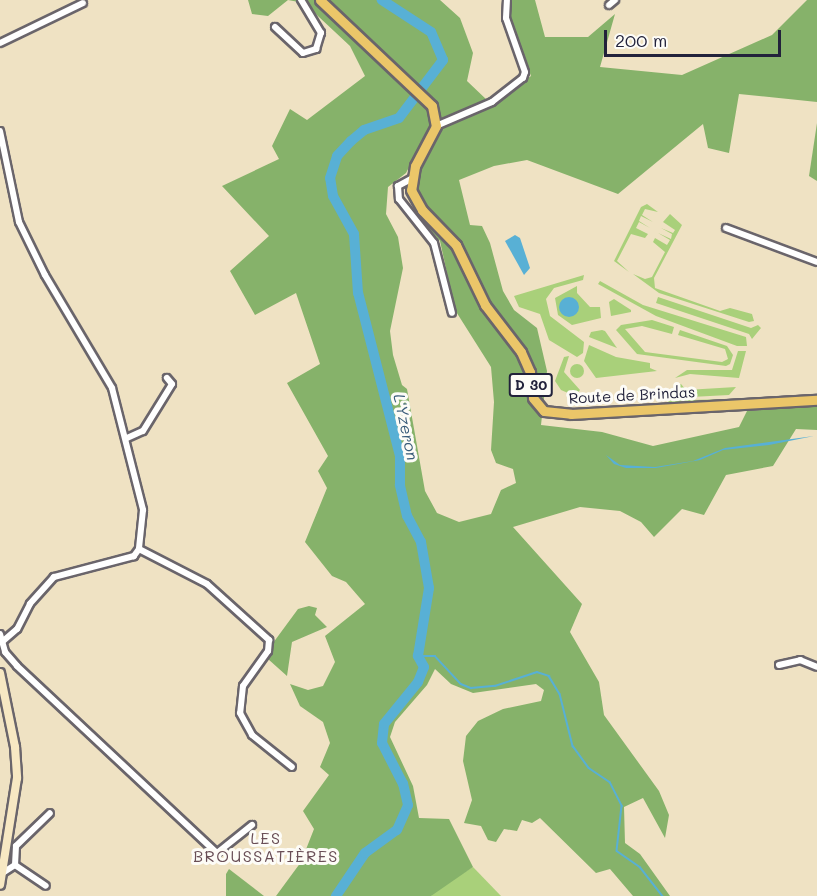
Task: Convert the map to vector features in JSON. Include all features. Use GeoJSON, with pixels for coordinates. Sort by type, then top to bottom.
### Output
{"type":"FeatureCollection","features":[{"type":"Feature","properties":{"kind":"main road"},"geometry":{"type":"LineString","coordinates":[[320,0],[427,99],[436,126],[411,179]]}},
{"type":"Feature","properties":{"kind":"main road","name":"Route de Brindas"},"geometry":{"type":"LineString","coordinates":[[411,179],[415,201],[451,238],[485,305],[521,352],[530,372],[533,398],[544,411],[571,414],[817,400]]}},
{"type":"Feature","properties":{"kind":"main road"},"geometry":{"type":"LineString","coordinates":[[0,673],[16,761],[14,803],[0,885]]}},
{"type":"Feature","properties":{"kind":"street"},"geometry":{"type":"LineString","coordinates":[[274,27],[303,53],[316,49],[321,33],[301,0]]}},
{"type":"Feature","properties":{"kind":"street"},"geometry":{"type":"LineString","coordinates":[[436,126],[492,102],[525,72],[506,18],[507,0]]}},
{"type":"Feature","properties":{"kind":"street"},"geometry":{"type":"LineString","coordinates":[[609,5],[615,0]]}},
{"type":"Feature","properties":{"kind":"street"},"geometry":{"type":"LineString","coordinates":[[0,43],[83,3]]}},
{"type":"Feature","properties":{"kind":"street"},"geometry":{"type":"LineString","coordinates":[[0,131],[19,222],[45,275],[112,388],[127,438],[143,510],[139,549],[134,556],[54,577],[30,604],[17,629],[1,637],[5,652],[217,853],[252,825]]}},
{"type":"Feature","properties":{"kind":"street"},"geometry":{"type":"LineString","coordinates":[[411,179],[402,181],[397,192],[401,204],[434,243],[452,313]]}},
{"type":"Feature","properties":{"kind":"street"},"geometry":{"type":"LineString","coordinates":[[726,228],[817,262]]}},
{"type":"Feature","properties":{"kind":"street"},"geometry":{"type":"LineString","coordinates":[[127,438],[142,431],[172,384],[167,378]]}},
{"type":"Feature","properties":{"kind":"street"},"geometry":{"type":"LineString","coordinates":[[139,549],[207,584],[269,640],[268,651],[243,686],[240,713],[252,735],[292,767]]}},
{"type":"Feature","properties":{"kind":"street"},"geometry":{"type":"LineString","coordinates":[[779,665],[800,660],[817,667]]}},
{"type":"Feature","properties":{"kind":"street"},"geometry":{"type":"LineString","coordinates":[[15,865],[16,846],[50,813]]}},
{"type":"Feature","properties":{"kind":"street"},"geometry":{"type":"LineString","coordinates":[[1,874],[15,865]]}},
{"type":"Feature","properties":{"kind":"street"},"geometry":{"type":"LineString","coordinates":[[15,865],[46,886]]}},
{"type":"Feature","properties":{"kind":"green space"},"geometry":{"type":"Polygon","coordinates":[[[248,0],[288,0],[268,16],[252,14],[248,0]]]}},
{"type":"Feature","properties":{"kind":"green space"},"geometry":{"type":"Polygon","coordinates":[[[288,0],[440,0],[460,18],[473,53],[467,81],[488,101],[431,125],[406,173],[388,187],[386,214],[398,237],[403,268],[390,331],[393,355],[402,385],[407,389],[425,491],[437,513],[459,522],[491,514],[501,490],[516,483],[513,469],[496,463],[491,450],[494,402],[491,367],[455,310],[440,241],[415,213],[424,206],[416,191],[417,176],[442,125],[492,105],[531,76],[509,18],[510,0],[535,0],[545,37],[588,37],[615,14],[600,67],[682,75],[772,35],[807,0],[817,0],[817,102],[739,94],[729,153],[708,148],[703,124],[618,194],[527,160],[494,166],[459,180],[470,225],[482,226],[490,243],[503,291],[514,310],[537,328],[547,371],[541,425],[602,432],[653,446],[739,427],[747,411],[817,406],[817,430],[796,429],[773,466],[726,475],[704,515],[682,509],[654,537],[641,522],[620,511],[580,507],[513,527],[582,604],[570,632],[599,682],[604,715],[659,791],[669,815],[665,838],[643,798],[624,807],[625,843],[640,854],[670,896],[633,896],[610,869],[596,873],[540,818],[532,823],[522,820],[517,831],[504,829],[496,842],[488,840],[481,826],[464,823],[472,800],[463,761],[466,736],[478,721],[503,709],[541,701],[544,690],[536,684],[473,693],[451,684],[435,669],[427,685],[395,722],[390,737],[413,786],[419,818],[449,819],[473,867],[431,896],[276,896],[301,862],[314,829],[303,811],[329,775],[320,767],[330,743],[323,722],[300,706],[290,684],[308,690],[323,686],[335,662],[325,636],[365,604],[346,582],[332,576],[305,542],[327,488],[318,471],[328,456],[287,383],[320,364],[296,293],[255,315],[230,271],[269,236],[222,186],[279,159],[272,146],[290,109],[307,120],[365,76],[350,46],[304,3],[288,0]]]}},
{"type":"Feature","properties":{"kind":"green space"},"geometry":{"type":"Polygon","coordinates":[[[817,123],[817,181],[809,176],[817,123]]]}},
{"type":"Feature","properties":{"kind":"green space"},"geometry":{"type":"Polygon","coordinates":[[[647,204],[658,212],[645,209],[642,215],[653,222],[641,216],[639,221],[650,228],[639,222],[636,228],[648,234],[645,238],[631,234],[617,261],[629,272],[614,261],[641,207],[647,204]]]}},
{"type":"Feature","properties":{"kind":"green space"},"geometry":{"type":"Polygon","coordinates":[[[670,214],[682,225],[654,278],[655,288],[720,311],[730,308],[752,314],[754,321],[749,322],[659,293],[633,274],[645,279],[652,277],[665,252],[653,242],[655,238],[667,245],[670,240],[658,233],[671,239],[672,234],[661,228],[673,233],[675,230],[663,222],[670,214]]]}},
{"type":"Feature","properties":{"kind":"green space"},"geometry":{"type":"Polygon","coordinates":[[[584,275],[583,280],[554,288],[546,299],[550,316],[584,342],[583,353],[577,357],[549,340],[540,314],[519,307],[514,296],[584,275]]]}},
{"type":"Feature","properties":{"kind":"green space"},"geometry":{"type":"Polygon","coordinates":[[[600,281],[643,305],[746,337],[747,346],[737,346],[656,316],[598,284],[600,281]]]}},
{"type":"Feature","properties":{"kind":"green space"},"geometry":{"type":"Polygon","coordinates":[[[577,286],[577,293],[590,307],[600,307],[601,318],[572,325],[558,315],[555,298],[577,286]]]}},
{"type":"Feature","properties":{"kind":"green space"},"geometry":{"type":"Polygon","coordinates":[[[658,297],[751,328],[758,325],[761,328],[752,339],[749,334],[656,303],[658,297]]]}},
{"type":"Feature","properties":{"kind":"green space"},"geometry":{"type":"Polygon","coordinates":[[[614,299],[631,312],[611,316],[609,302],[614,299]]]}},
{"type":"Feature","properties":{"kind":"green space"},"geometry":{"type":"Polygon","coordinates":[[[652,320],[674,327],[672,334],[642,326],[625,329],[645,352],[722,362],[728,359],[725,349],[678,335],[680,330],[727,346],[733,355],[730,364],[726,366],[637,354],[616,330],[621,325],[652,320]]]}},
{"type":"Feature","properties":{"kind":"green space"},"geometry":{"type":"Polygon","coordinates":[[[602,330],[617,348],[589,337],[591,332],[602,330]]]}},
{"type":"Feature","properties":{"kind":"green space"},"geometry":{"type":"Polygon","coordinates":[[[589,345],[616,357],[650,363],[650,368],[657,371],[596,378],[584,361],[589,345]]]}},
{"type":"Feature","properties":{"kind":"green space"},"geometry":{"type":"Polygon","coordinates":[[[738,351],[746,351],[739,378],[690,374],[675,378],[687,370],[732,370],[738,351]]]}},
{"type":"Feature","properties":{"kind":"green space"},"geometry":{"type":"Polygon","coordinates":[[[569,356],[564,372],[580,390],[575,396],[561,390],[555,381],[564,357],[569,356]]]}},
{"type":"Feature","properties":{"kind":"green space"},"geometry":{"type":"Polygon","coordinates":[[[577,364],[582,366],[584,371],[582,376],[577,378],[572,376],[570,371],[572,366],[577,364]]]}},
{"type":"Feature","properties":{"kind":"green space"},"geometry":{"type":"Polygon","coordinates":[[[681,384],[686,390],[736,387],[729,395],[691,397],[678,385],[681,384]]]}},
{"type":"Feature","properties":{"kind":"green space"},"geometry":{"type":"Polygon","coordinates":[[[676,390],[689,400],[731,399],[732,402],[671,406],[667,403],[676,390]]]}},
{"type":"Feature","properties":{"kind":"green space"},"geometry":{"type":"Polygon","coordinates":[[[309,606],[317,608],[315,615],[327,627],[292,642],[287,676],[268,659],[273,643],[298,609],[309,606]]]}},
{"type":"Feature","properties":{"kind":"green space"},"geometry":{"type":"Polygon","coordinates":[[[473,867],[501,896],[431,896],[435,890],[473,867]]]}},
{"type":"Feature","properties":{"kind":"green space"},"geometry":{"type":"Polygon","coordinates":[[[229,869],[264,896],[226,896],[226,874],[229,869]]]}},
{"type":"Feature","properties":{"kind":"water"},"geometry":{"type":"Polygon","coordinates":[[[515,235],[520,238],[530,268],[524,275],[505,241],[515,235]]]}},
{"type":"Feature","properties":{"kind":"water"},"geometry":{"type":"Polygon","coordinates":[[[565,297],[573,297],[579,303],[579,311],[573,317],[565,317],[559,311],[559,303],[565,297]]]}},
{"type":"Feature","properties":{"kind":"water"},"geometry":{"type":"Polygon","coordinates":[[[814,436],[769,445],[723,450],[700,460],[656,468],[626,468],[614,464],[606,455],[620,465],[655,467],[693,461],[725,448],[814,436]]]}},
{"type":"Feature","properties":{"kind":"waterway","name":"L'Yzeron"},"geometry":{"type":"LineString","coordinates":[[336,896],[365,853],[397,830],[408,805],[403,784],[382,743],[384,724],[418,682],[424,667],[418,656],[429,588],[421,542],[407,516],[400,485],[400,456],[358,293],[354,234],[333,196],[330,178],[337,156],[351,141],[364,130],[399,118],[443,60],[431,32],[382,0]]}},
{"type":"Feature","properties":{"kind":"waterway"},"geometry":{"type":"LineString","coordinates":[[418,656],[435,656],[461,684],[471,688],[495,686],[537,672],[549,676],[560,694],[573,746],[589,768],[610,782],[622,806],[617,851],[640,867],[663,896]]}},
{"type":"Feature","properties":{"kind":"district","name":"LES BROUSSATIÈRES"},"geometry":{"type":"Point","coordinates":[266,847]}}]}
